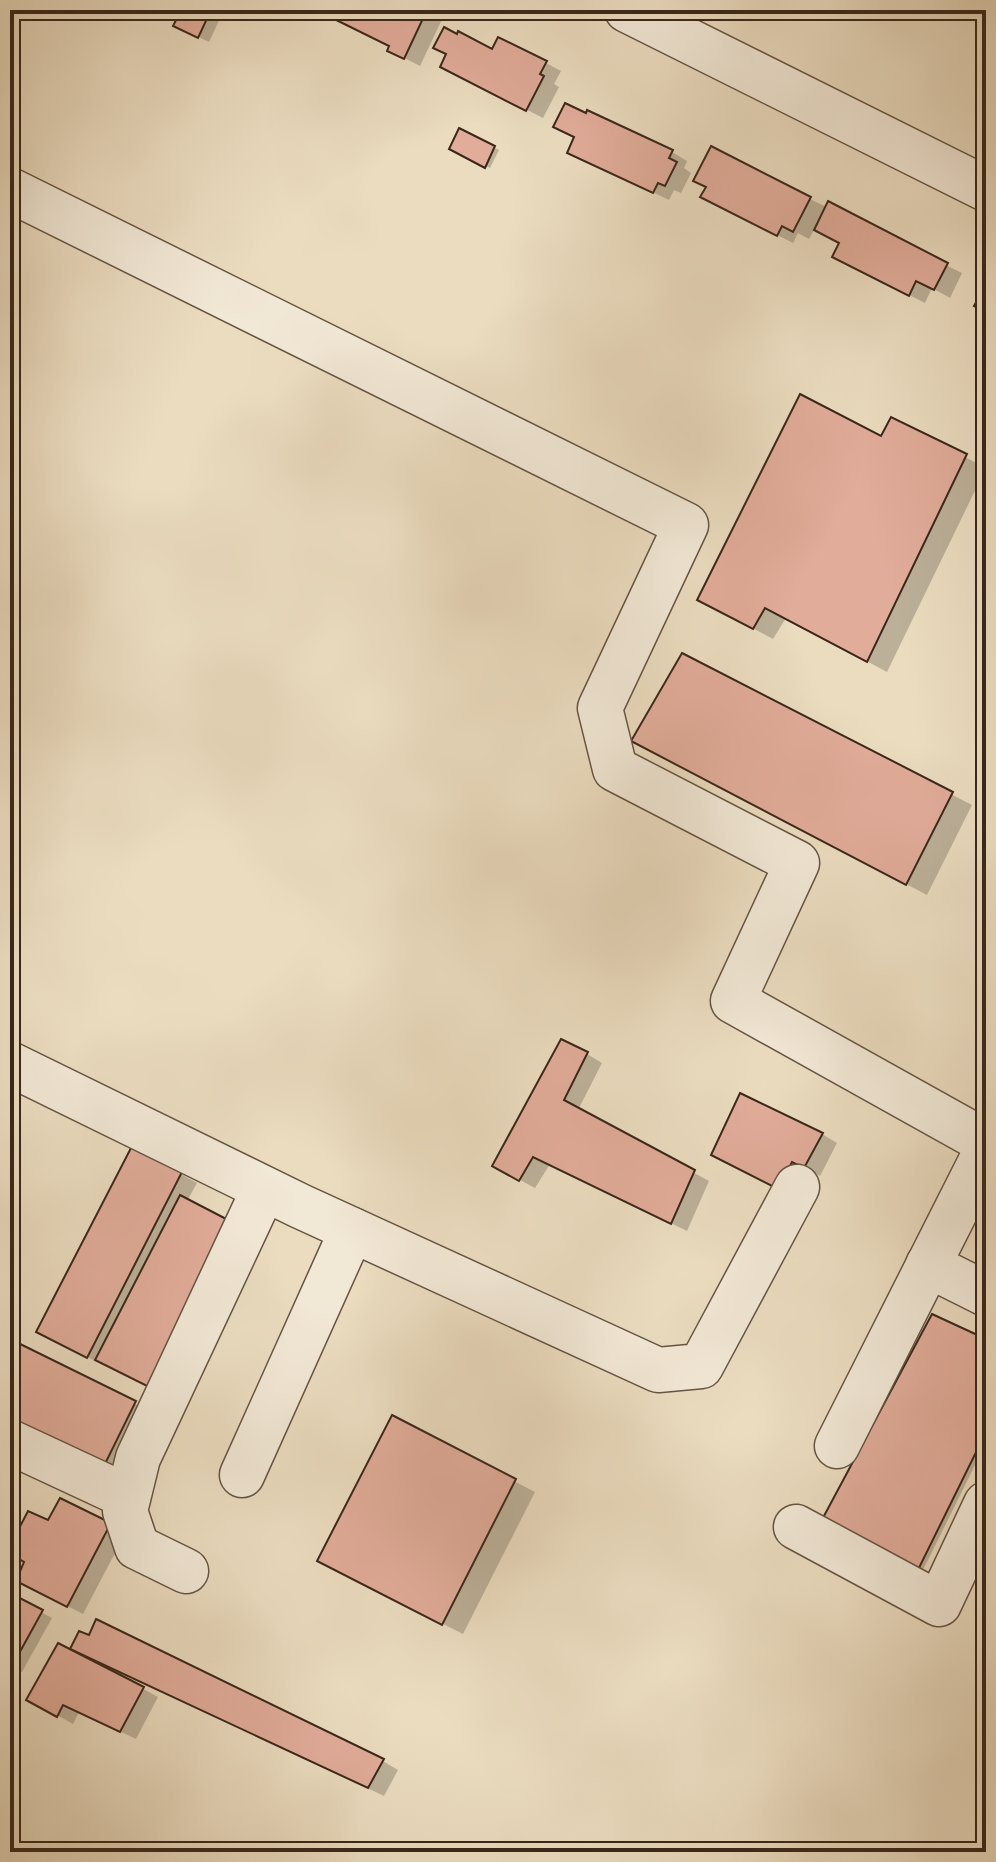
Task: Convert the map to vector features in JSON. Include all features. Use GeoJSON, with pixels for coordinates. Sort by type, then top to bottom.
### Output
{"type":"FeatureCollection","features":[{"type":"Feature","properties":{"kind":"street"},"geometry":{"type":"LineString","coordinates":[[627,10],[986,189]]}},
{"type":"Feature","properties":{"kind":"street"},"geometry":{"type":"LineString","coordinates":[[10,190],[686,525],[600,708],[615,769],[797,863],[733,1001],[986,1142]]}},
{"type":"Feature","properties":{"kind":"street"},"geometry":{"type":"LineString","coordinates":[[10,1064],[264,1189],[658,1370],[701,1366],[797,1187]]}},
{"type":"Feature","properties":{"kind":"street"},"geometry":{"type":"LineString","coordinates":[[837,1446],[986,1151]]}},
{"type":"Feature","properties":{"kind":"street"},"geometry":{"type":"LineString","coordinates":[[186,1571],[137,1547],[125,1511],[138,1458],[264,1189]]}},
{"type":"Feature","properties":{"kind":"street"},"geometry":{"type":"LineString","coordinates":[[242,1475],[352,1230]]}},
{"type":"Feature","properties":{"kind":"street"},"geometry":{"type":"LineString","coordinates":[[928,1265],[986,1294]]}},
{"type":"Feature","properties":{"kind":"street"},"geometry":{"type":"LineString","coordinates":[[10,1442],[128,1497]]}},
{"type":"Feature","properties":{"kind":"street"},"geometry":{"type":"LineString","coordinates":[[796,1527],[939,1604],[986,1504]]}},
{"type":"Feature","properties":{"kind":"building"},"geometry":{"type":"Polygon","coordinates":[[[181,10],[211,10],[198,38],[173,26],[181,10]]]}},
{"type":"Feature","properties":{"kind":"building"},"geometry":{"type":"Polygon","coordinates":[[[316,10],[427,10],[404,59],[387,51],[389,46],[316,10]]]}},
{"type":"Feature","properties":{"kind":"building"},"geometry":{"type":"Polygon","coordinates":[[[444,27],[492,49],[498,37],[547,61],[540,74],[544,76],[526,111],[440,67],[446,54],[433,48],[444,27]]]}},
{"type":"Feature","properties":{"kind":"building"},"geometry":{"type":"Polygon","coordinates":[[[565,103],[673,150],[669,158],[677,162],[665,186],[658,183],[653,193],[567,153],[574,137],[553,127],[565,103]]]}},
{"type":"Feature","properties":{"kind":"building"},"geometry":{"type":"Polygon","coordinates":[[[459,128],[495,146],[485,168],[449,149],[459,128]]]}},
{"type":"Feature","properties":{"kind":"building"},"geometry":{"type":"Polygon","coordinates":[[[711,146],[811,197],[793,232],[782,226],[777,236],[700,197],[706,187],[693,181],[711,146]]]}},
{"type":"Feature","properties":{"kind":"building"},"geometry":{"type":"Polygon","coordinates":[[[828,201],[948,263],[934,290],[916,281],[909,296],[832,257],[839,243],[814,230],[828,201]]]}},
{"type":"Feature","properties":{"kind":"building"},"geometry":{"type":"Polygon","coordinates":[[[986,284],[986,312],[974,306],[986,284]]]}},
{"type":"Feature","properties":{"kind":"building"},"geometry":{"type":"Polygon","coordinates":[[[800,394],[881,436],[891,417],[967,454],[867,662],[765,608],[753,629],[697,600],[800,394]]]}},
{"type":"Feature","properties":{"kind":"building"},"geometry":{"type":"Polygon","coordinates":[[[682,653],[953,792],[906,885],[631,741],[682,653]]]}},
{"type":"Feature","properties":{"kind":"building"},"geometry":{"type":"Polygon","coordinates":[[[561,1039],[588,1052],[564,1100],[695,1170],[671,1224],[533,1157],[519,1181],[492,1166],[561,1039]]]}},
{"type":"Feature","properties":{"kind":"building"},"geometry":{"type":"Polygon","coordinates":[[[740,1093],[823,1133],[804,1168],[792,1162],[778,1189],[711,1155],[740,1093]]]}},
{"type":"Feature","properties":{"kind":"building"},"geometry":{"type":"Polygon","coordinates":[[[132,1146],[182,1172],[87,1358],[36,1332],[132,1146]]]}},
{"type":"Feature","properties":{"kind":"building"},"geometry":{"type":"Polygon","coordinates":[[[180,1195],[232,1222],[147,1386],[95,1360],[180,1195]]]}},
{"type":"Feature","properties":{"kind":"building"},"geometry":{"type":"Polygon","coordinates":[[[932,1314],[986,1339],[986,1432],[916,1574],[817,1529],[932,1314]]]}},
{"type":"Feature","properties":{"kind":"building"},"geometry":{"type":"Polygon","coordinates":[[[10,1339],[136,1401],[103,1468],[10,1423],[10,1339]]]}},
{"type":"Feature","properties":{"kind":"building"},"geometry":{"type":"Polygon","coordinates":[[[392,1415],[516,1479],[442,1625],[317,1561],[392,1415]]]}},
{"type":"Feature","properties":{"kind":"building"},"geometry":{"type":"Polygon","coordinates":[[[60,1498],[111,1523],[67,1607],[16,1581],[24,1562],[10,1554],[10,1546],[28,1511],[48,1520],[60,1498]]]}},
{"type":"Feature","properties":{"kind":"building"},"geometry":{"type":"Polygon","coordinates":[[[10,1593],[43,1610],[11,1668],[10,1668],[10,1593]]]}},
{"type":"Feature","properties":{"kind":"building"},"geometry":{"type":"Polygon","coordinates":[[[96,1619],[384,1759],[368,1788],[70,1649],[79,1631],[89,1635],[96,1619]]]}},
{"type":"Feature","properties":{"kind":"building"},"geometry":{"type":"Polygon","coordinates":[[[58,1643],[144,1687],[120,1732],[63,1705],[57,1717],[26,1700],[58,1643]]]}}]}
